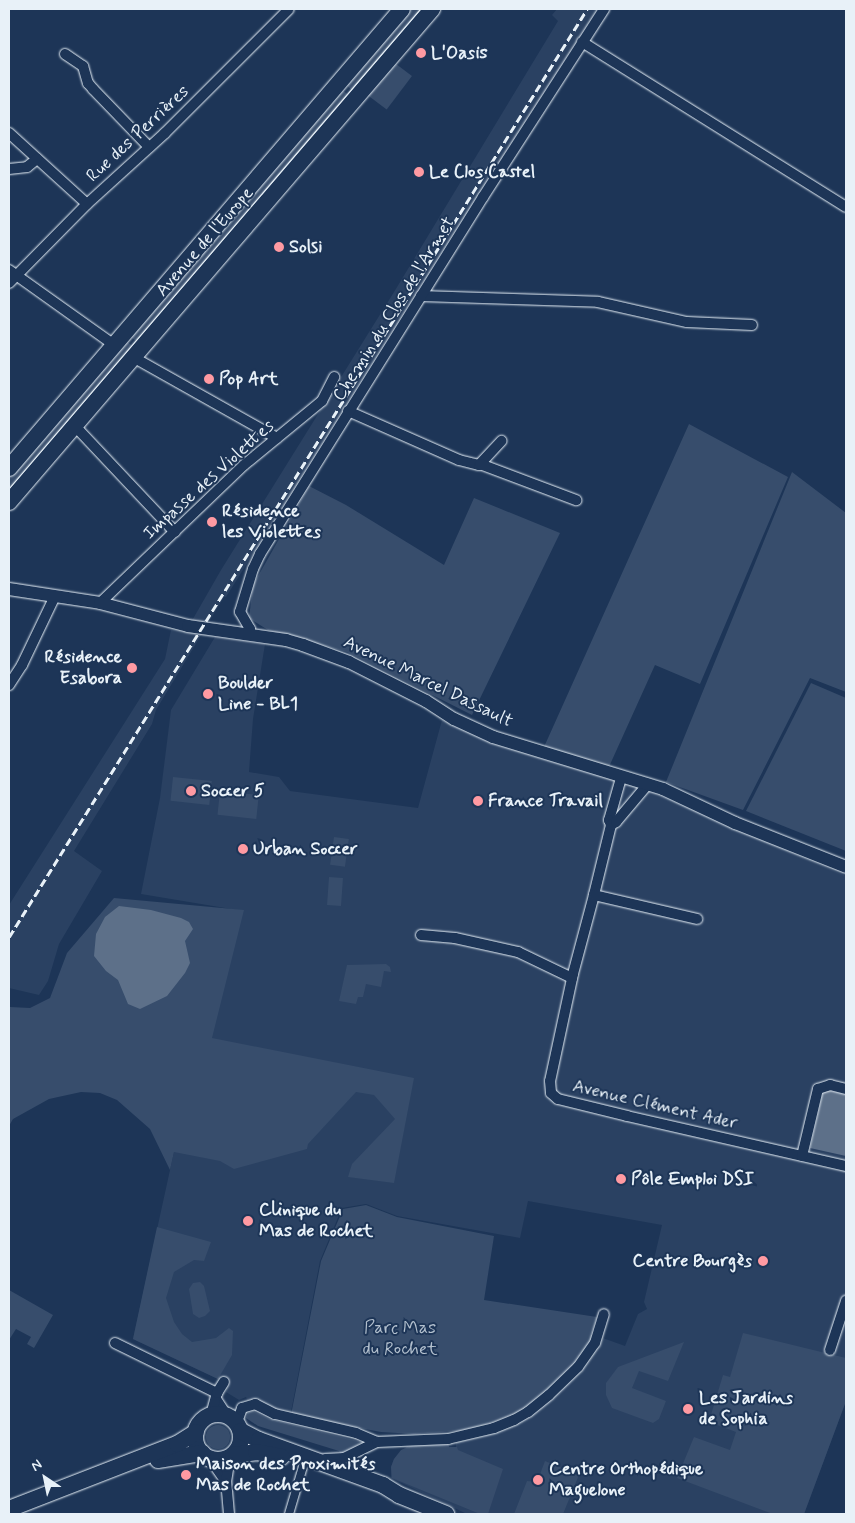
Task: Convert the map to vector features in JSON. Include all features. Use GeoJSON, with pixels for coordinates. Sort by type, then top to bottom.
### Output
{"type":"FeatureCollection","features":[{"type":"Feature","properties":{"kind":"main road","name":"Avenue de l'Europe"},"geometry":{"type":"LineString","coordinates":[[9,468],[402,9]]}},
{"type":"Feature","properties":{"kind":"main road","name":"Avenue de l'Europe"},"geometry":{"type":"LineString","coordinates":[[9,502],[432,9]]}},
{"type":"Feature","properties":{"kind":"main road"},"geometry":{"type":"LineString","coordinates":[[206,1456],[196,1443],[196,1432],[201,1421],[229,1421],[259,1440],[379,1491],[400,1495],[446,1514]]}},
{"type":"Feature","properties":{"kind":"main road"},"geometry":{"type":"LineString","coordinates":[[229,1421],[241,1444],[232,1456]]}},
{"type":"Feature","properties":{"kind":"main road"},"geometry":{"type":"LineString","coordinates":[[9,1509],[178,1444],[196,1432]]}},
{"type":"Feature","properties":{"kind":"main road"},"geometry":{"type":"LineString","coordinates":[[13,1514],[134,1466],[181,1455],[206,1456],[224,1460],[249,1452],[264,1452],[308,1461]]}},
{"type":"Feature","properties":{"kind":"street","name":"Rue des Perrières"},"geometry":{"type":"LineString","coordinates":[[11,276],[149,147],[289,9]]}},
{"type":"Feature","properties":{"kind":"street","name":"Chemin du Clos de l'Armet"},"geometry":{"type":"LineString","coordinates":[[250,634],[250,629],[240,612],[253,569],[604,9]]}},
{"type":"Feature","properties":{"kind":"street"},"geometry":{"type":"LineString","coordinates":[[582,42],[846,207]]}},
{"type":"Feature","properties":{"kind":"street"},"geometry":{"type":"LineString","coordinates":[[65,54],[83,66],[88,83],[149,147]]}},
{"type":"Feature","properties":{"kind":"street"},"geometry":{"type":"LineString","coordinates":[[9,132],[86,204]]}},
{"type":"Feature","properties":{"kind":"street"},"geometry":{"type":"LineString","coordinates":[[9,169],[27,167],[37,159]]}},
{"type":"Feature","properties":{"kind":"street"},"geometry":{"type":"LineString","coordinates":[[11,276],[114,345]]}},
{"type":"Feature","properties":{"kind":"street"},"geometry":{"type":"LineString","coordinates":[[424,296],[598,302],[687,322],[752,325]]}},
{"type":"Feature","properties":{"kind":"street"},"geometry":{"type":"LineString","coordinates":[[133,357],[277,438]]}},
{"type":"Feature","properties":{"kind":"street","name":"Impasse des Violettes"},"geometry":{"type":"LineString","coordinates":[[100,603],[244,465],[322,402],[334,377]]}},
{"type":"Feature","properties":{"kind":"street"},"geometry":{"type":"LineString","coordinates":[[351,412],[459,460],[480,464],[576,500]]}},
{"type":"Feature","properties":{"kind":"street"},"geometry":{"type":"LineString","coordinates":[[74,426],[174,532]]}},
{"type":"Feature","properties":{"kind":"street"},"geometry":{"type":"LineString","coordinates":[[480,464],[500,441]]}},
{"type":"Feature","properties":{"kind":"street","name":"Avenue Marcel Dassault"},"geometry":{"type":"LineString","coordinates":[[9,589],[100,603],[182,625],[286,640],[328,653],[426,701],[454,719],[493,736],[620,778],[648,784],[735,823],[846,867]]}},
{"type":"Feature","properties":{"kind":"street"},"geometry":{"type":"LineString","coordinates":[[9,686],[22,665],[55,596]]}},
{"type":"Feature","properties":{"kind":"street","name":"Avenue Clément Ader"},"geometry":{"type":"LineString","coordinates":[[620,778],[609,820],[611,825],[572,978],[550,1081],[551,1093],[558,1099],[846,1166]]}},
{"type":"Feature","properties":{"kind":"street"},"geometry":{"type":"LineString","coordinates":[[611,825],[616,822],[648,784]]}},
{"type":"Feature","properties":{"kind":"street"},"geometry":{"type":"LineString","coordinates":[[594,895],[697,920]]}},
{"type":"Feature","properties":{"kind":"street"},"geometry":{"type":"LineString","coordinates":[[421,935],[455,938],[518,952],[572,978]]}},
{"type":"Feature","properties":{"kind":"street"},"geometry":{"type":"LineString","coordinates":[[802,1156],[818,1090],[830,1085],[846,1089]]}},
{"type":"Feature","properties":{"kind":"street"},"geometry":{"type":"LineString","coordinates":[[830,1350],[846,1301]]}},
{"type":"Feature","properties":{"kind":"street"},"geometry":{"type":"LineString","coordinates":[[289,1514],[308,1461],[344,1458],[377,1442],[462,1436],[494,1428],[528,1412],[569,1377],[587,1356],[604,1314]]}},
{"type":"Feature","properties":{"kind":"street"},"geometry":{"type":"LineString","coordinates":[[115,1342],[216,1396],[220,1400],[229,1421]]}},
{"type":"Feature","properties":{"kind":"street"},"geometry":{"type":"LineString","coordinates":[[216,1396],[224,1382]]}},
{"type":"Feature","properties":{"kind":"street"},"geometry":{"type":"LineString","coordinates":[[216,1396],[229,1421]]}},
{"type":"Feature","properties":{"kind":"street"},"geometry":{"type":"LineString","coordinates":[[229,1421],[242,1408],[254,1404],[275,1414],[356,1433],[377,1442]]}},
{"type":"Feature","properties":{"kind":"street"},"geometry":{"type":"LineString","coordinates":[[206,1456],[226,1482]]}},
{"type":"Feature","properties":{"kind":"street"},"geometry":{"type":"LineString","coordinates":[[229,1514],[226,1482],[232,1456]]}},
{"type":"Feature","properties":{"kind":"shaded area"},"geometry":{"type":"Polygon","coordinates":[[[557,9],[598,9],[452,236],[226,597],[224,597],[156,710],[152,724],[74,851],[102,871],[59,944],[48,981],[39,995],[9,988],[9,905],[165,659],[171,630],[186,631],[221,570],[394,292],[558,21],[552,15],[557,9]]]}},
{"type":"Feature","properties":{"kind":"shaded area"},"geometry":{"type":"Polygon","coordinates":[[[215,637],[265,644],[253,719],[249,772],[279,777],[290,791],[418,808],[442,720],[655,793],[846,876],[846,1401],[804,1514],[467,1514],[391,1478],[391,1467],[394,1459],[407,1446],[448,1443],[449,1447],[456,1447],[456,1442],[486,1436],[488,1431],[521,1416],[600,1337],[625,1346],[638,1314],[647,1309],[644,1302],[662,1225],[528,1201],[520,1238],[397,1216],[366,1204],[342,1208],[320,1261],[291,1412],[274,1409],[257,1399],[247,1400],[246,1397],[239,1400],[226,1392],[227,1390],[218,1379],[133,1339],[200,1033],[243,911],[141,894],[160,798],[171,710],[215,637]]]}},
{"type":"Feature","properties":{"kind":"shaded area"},"geometry":{"type":"Polygon","coordinates":[[[119,906],[151,910],[181,918],[189,922],[193,929],[185,941],[190,963],[185,973],[167,996],[140,1009],[128,1004],[118,980],[106,971],[94,956],[96,934],[105,917],[119,906]]]}},
{"type":"Feature","properties":{"kind":"shaded area"},"geometry":{"type":"Polygon","coordinates":[[[827,1090],[846,1094],[846,1156],[810,1148],[823,1092],[827,1090]]]}},
{"type":"Feature","properties":{"kind":"green space"},"geometry":{"type":"Polygon","coordinates":[[[407,9],[428,9],[355,93],[344,83],[407,9]]]}},
{"type":"Feature","properties":{"kind":"green space"},"geometry":{"type":"Polygon","coordinates":[[[392,61],[412,76],[387,110],[367,95],[392,61]]]}},
{"type":"Feature","properties":{"kind":"green space"},"geometry":{"type":"Polygon","coordinates":[[[340,88],[352,98],[143,347],[131,337],[340,88]]]}},
{"type":"Feature","properties":{"kind":"green space"},"geometry":{"type":"Polygon","coordinates":[[[126,341],[136,349],[9,494],[9,473],[126,341]]]}},
{"type":"Feature","properties":{"kind":"green space"},"geometry":{"type":"Polygon","coordinates":[[[689,424],[788,477],[700,684],[655,665],[608,769],[544,747],[689,424]]]}},
{"type":"Feature","properties":{"kind":"green space"},"geometry":{"type":"Polygon","coordinates":[[[792,472],[846,513],[846,692],[810,678],[743,810],[666,782],[792,472]]]}},
{"type":"Feature","properties":{"kind":"green space"},"geometry":{"type":"Polygon","coordinates":[[[309,486],[346,505],[444,565],[474,498],[560,533],[472,715],[347,652],[268,630],[249,618],[253,585],[309,486]]]}},
{"type":"Feature","properties":{"kind":"green space"},"geometry":{"type":"Polygon","coordinates":[[[811,683],[846,698],[846,851],[746,811],[811,683]]]}},
{"type":"Feature","properties":{"kind":"green space","name":"Soccer 5"},"geometry":{"type":"Polygon","coordinates":[[[173,777],[212,781],[209,805],[170,801],[173,777]]]}},
{"type":"Feature","properties":{"kind":"green space","name":"Soccer 5"},"geometry":{"type":"Polygon","coordinates":[[[220,791],[259,795],[256,819],[217,815],[220,791]]]}},
{"type":"Feature","properties":{"kind":"green space"},"geometry":{"type":"Polygon","coordinates":[[[334,837],[349,839],[345,867],[330,865],[334,837]]]}},
{"type":"Feature","properties":{"kind":"green space"},"geometry":{"type":"Polygon","coordinates":[[[329,877],[343,878],[341,906],[327,905],[329,877]]]}},
{"type":"Feature","properties":{"kind":"green space"},"geometry":{"type":"Polygon","coordinates":[[[114,898],[244,910],[212,1038],[414,1078],[394,1183],[348,1177],[352,1164],[395,1119],[374,1095],[356,1092],[308,1144],[307,1149],[234,1169],[220,1161],[174,1152],[170,1170],[150,1129],[117,1100],[100,1093],[81,1092],[49,1099],[13,1119],[9,1126],[9,1009],[10,1007],[30,1008],[50,998],[67,953],[114,898]]]}},
{"type":"Feature","properties":{"kind":"green space"},"geometry":{"type":"Polygon","coordinates":[[[386,964],[390,967],[391,972],[384,971],[381,987],[366,984],[363,997],[358,997],[356,1004],[339,1001],[347,965],[386,964]]]}},
{"type":"Feature","properties":{"kind":"green space","name":"Parc Mas du Rochet"},"geometry":{"type":"Polygon","coordinates":[[[366,1205],[397,1217],[494,1236],[484,1300],[597,1317],[591,1335],[594,1336],[573,1368],[525,1410],[471,1430],[413,1434],[381,1432],[291,1415],[321,1261],[343,1209],[366,1205]]]}},
{"type":"Feature","properties":{"kind":"green space"},"geometry":{"type":"Polygon","coordinates":[[[157,1227],[211,1242],[204,1261],[194,1260],[174,1272],[166,1298],[174,1322],[182,1334],[192,1342],[216,1338],[229,1328],[233,1331],[232,1355],[218,1379],[133,1339],[157,1227]]]}},
{"type":"Feature","properties":{"kind":"green space"},"geometry":{"type":"Polygon","coordinates":[[[200,1282],[204,1286],[210,1311],[205,1316],[199,1318],[193,1314],[189,1289],[193,1283],[200,1282]]]}},
{"type":"Feature","properties":{"kind":"green space"},"geometry":{"type":"Polygon","coordinates":[[[9,1290],[53,1315],[34,1348],[27,1344],[31,1337],[16,1329],[9,1340],[9,1290]]]}},
{"type":"Feature","properties":{"kind":"green space"},"geometry":{"type":"Polygon","coordinates":[[[743,1333],[846,1358],[846,1401],[804,1514],[773,1514],[677,1478],[694,1437],[730,1450],[736,1432],[701,1419],[703,1415],[710,1418],[723,1375],[730,1377],[743,1333]]]}},
{"type":"Feature","properties":{"kind":"green space"},"geometry":{"type":"Polygon","coordinates":[[[684,1342],[668,1381],[639,1371],[632,1388],[666,1401],[659,1419],[653,1423],[612,1408],[606,1395],[606,1383],[618,1367],[684,1342]]]}},
{"type":"Feature","properties":{"kind":"green space"},"geometry":{"type":"Polygon","coordinates":[[[253,1411],[269,1419],[362,1442],[342,1456],[339,1451],[258,1426],[246,1418],[248,1413],[253,1411]]]}},
{"type":"Feature","properties":{"kind":"green space"},"geometry":{"type":"Polygon","coordinates":[[[218,1425],[227,1428],[230,1437],[227,1446],[218,1449],[209,1446],[206,1437],[209,1428],[218,1425]]]}},
{"type":"Feature","properties":{"kind":"green space"},"geometry":{"type":"Polygon","coordinates":[[[448,1443],[449,1447],[457,1447],[458,1450],[503,1469],[488,1514],[480,1514],[392,1478],[391,1467],[401,1450],[413,1445],[448,1443]]]}},
{"type":"Feature","properties":{"kind":"green space"},"geometry":{"type":"Polygon","coordinates":[[[545,1461],[579,1475],[563,1514],[514,1514],[527,1481],[537,1482],[545,1461]]]}},
{"type":"Feature","properties":{"kind":"tram line"},"geometry":{"type":"LineString","coordinates":[[9,488],[420,9]]}},
{"type":"Feature","properties":{"kind":"railway"},"geometry":{"type":"LineString","coordinates":[[9,937],[587,9]]}},
{"type":"Feature","properties":{"kind":"place","name":"L'Oasis"},"geometry":{"type":"Point","coordinates":[421,53]}},
{"type":"Feature","properties":{"kind":"place","name":"Le Clos Castel"},"geometry":{"type":"Point","coordinates":[419,172]}},
{"type":"Feature","properties":{"kind":"place","name":"Solsi"},"geometry":{"type":"Point","coordinates":[279,247]}},
{"type":"Feature","properties":{"kind":"place","name":"Pop Art"},"geometry":{"type":"Point","coordinates":[209,379]}},
{"type":"Feature","properties":{"kind":"place","name":"Résidence les Violettes"},"geometry":{"type":"Point","coordinates":[212,522]}},
{"type":"Feature","properties":{"kind":"place","name":"Résidence Esabora"},"geometry":{"type":"Point","coordinates":[132,668]}},
{"type":"Feature","properties":{"kind":"place","name":"Boulder Line - BL1"},"geometry":{"type":"Point","coordinates":[208,694]}},
{"type":"Feature","properties":{"kind":"place","name":"Soccer 5"},"geometry":{"type":"Point","coordinates":[191,791]}},
{"type":"Feature","properties":{"kind":"place","name":"France Travail"},"geometry":{"type":"Point","coordinates":[478,801]}},
{"type":"Feature","properties":{"kind":"place","name":"Urban Soccer"},"geometry":{"type":"Point","coordinates":[243,849]}},
{"type":"Feature","properties":{"kind":"place","name":"Pôle Emploi DSI"},"geometry":{"type":"Point","coordinates":[621,1179]}},
{"type":"Feature","properties":{"kind":"place","name":"Clinique du Mas de Rochet"},"geometry":{"type":"Point","coordinates":[248,1221]}},
{"type":"Feature","properties":{"kind":"place","name":"Centre Bourgès"},"geometry":{"type":"Point","coordinates":[763,1261]}},
{"type":"Feature","properties":{"kind":"place","name":"Les Jardins de Sophia"},"geometry":{"type":"Point","coordinates":[688,1409]}},
{"type":"Feature","properties":{"kind":"place","name":"Maison des Proximités Mas de Rochet"},"geometry":{"type":"Point","coordinates":[186,1475]}},
{"type":"Feature","properties":{"kind":"place","name":"Centre Orthopédique Maguelone"},"geometry":{"type":"Point","coordinates":[538,1480]}}]}
